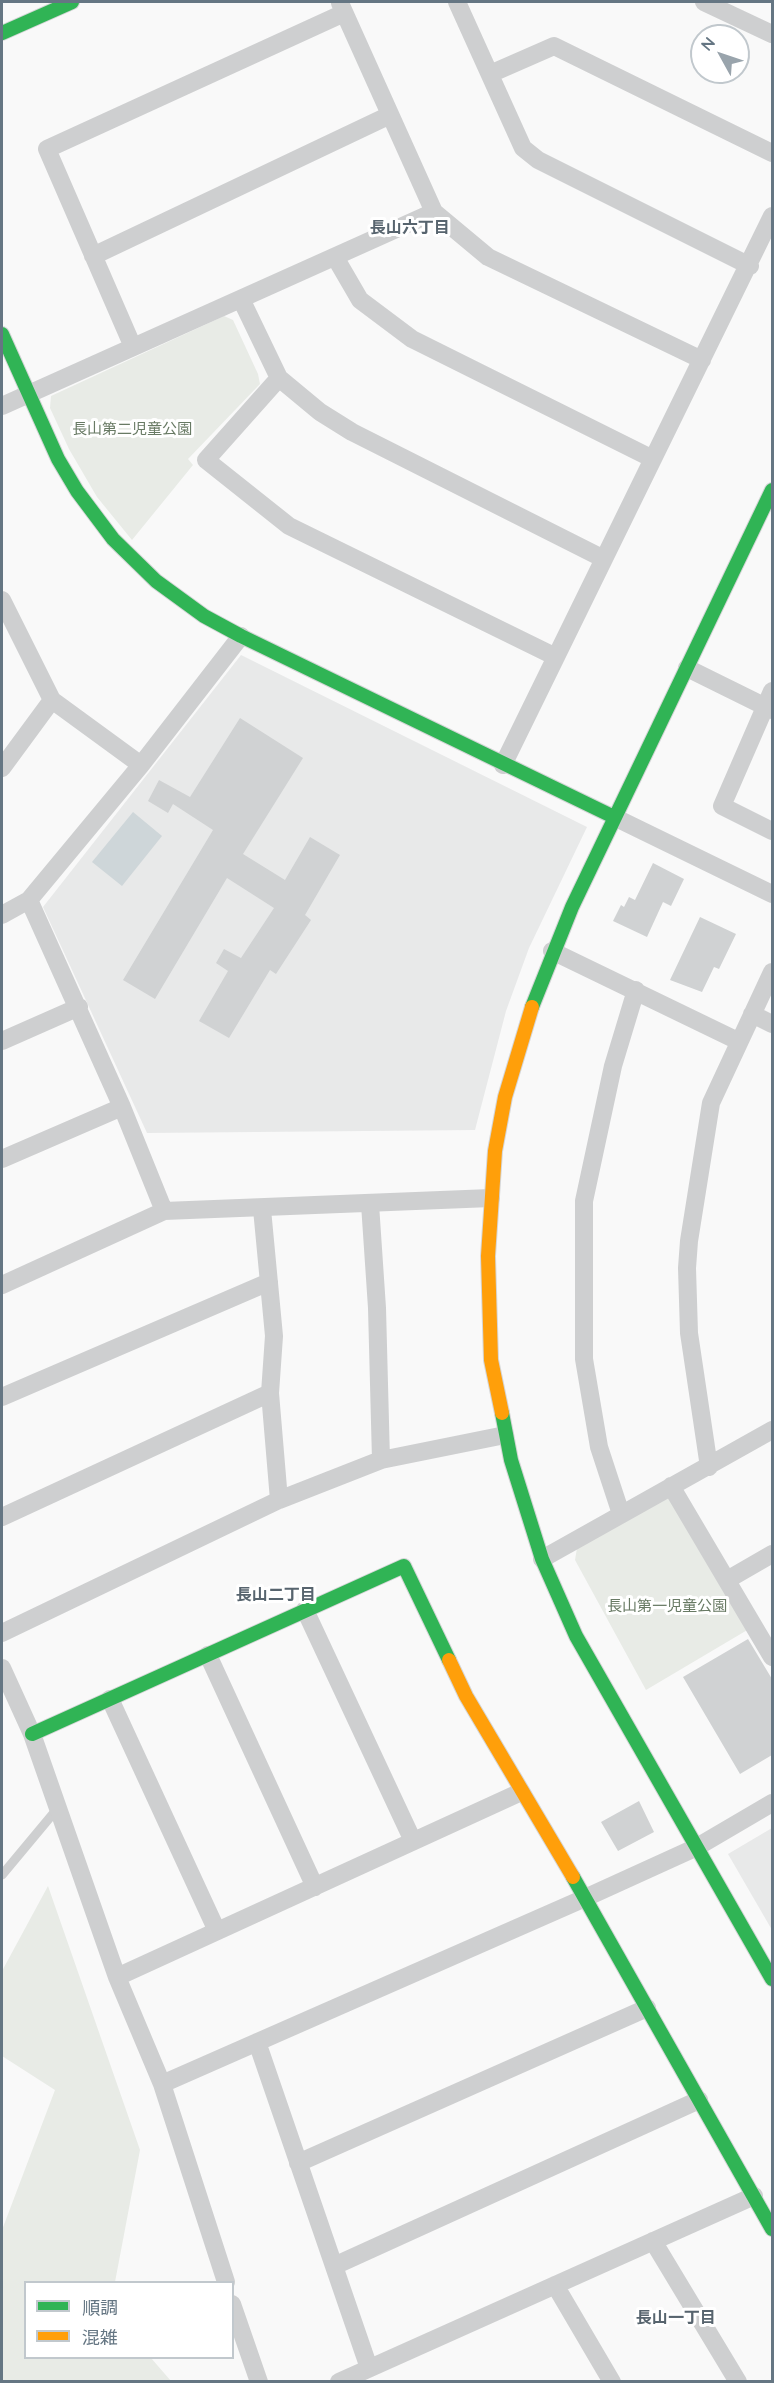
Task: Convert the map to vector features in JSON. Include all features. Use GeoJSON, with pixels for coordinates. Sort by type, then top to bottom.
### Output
{"type":"FeatureCollection","features":[{"type":"Feature","properties":{"kind":"street"},"geometry":{"type":"LineString","coordinates":[[2,33],[72,2]]}},
{"type":"Feature","properties":{"kind":"street"},"geometry":{"type":"LineString","coordinates":[[457,2],[523,148],[538,160],[750,266]]}},
{"type":"Feature","properties":{"kind":"street"},"geometry":{"type":"LineString","coordinates":[[704,2],[772,34]]}},
{"type":"Feature","properties":{"kind":"street"},"geometry":{"type":"LineString","coordinates":[[133,347],[47,149],[342,7],[434,212],[488,257],[702,360]]}},
{"type":"Feature","properties":{"kind":"street"},"geometry":{"type":"LineString","coordinates":[[490,74],[554,46],[772,153]]}},
{"type":"Feature","properties":{"kind":"street"},"geometry":{"type":"LineString","coordinates":[[93,256],[390,115]]}},
{"type":"Feature","properties":{"kind":"street"},"geometry":{"type":"LineString","coordinates":[[2,406],[434,212]]}},
{"type":"Feature","properties":{"kind":"street"},"geometry":{"type":"LineString","coordinates":[[503,765],[750,266],[772,216]]}},
{"type":"Feature","properties":{"kind":"street"},"geometry":{"type":"LineString","coordinates":[[335,256],[360,300],[412,339],[653,459]]}},
{"type":"Feature","properties":{"kind":"street"},"geometry":{"type":"LineString","coordinates":[[241,299],[279,378],[320,412],[352,432],[604,559]]}},
{"type":"Feature","properties":{"kind":"street"},"geometry":{"type":"LineString","coordinates":[[2,334],[58,459],[77,491],[113,539],[132,559],[180,599],[241,636],[772,894]]}},
{"type":"Feature","properties":{"kind":"street"},"geometry":{"type":"LineString","coordinates":[[279,378],[206,460],[288,526],[556,657]]}},
{"type":"Feature","properties":{"kind":"street"},"geometry":{"type":"LineString","coordinates":[[772,490],[552,951],[520,1040],[505,1097],[495,1151],[488,1256],[491,1360],[505,1435],[523,1505],[542,1559],[591,1664],[772,1979]]}},
{"type":"Feature","properties":{"kind":"street"},"geometry":{"type":"LineString","coordinates":[[2,600],[52,700],[141,765]]}},
{"type":"Feature","properties":{"kind":"street"},"geometry":{"type":"LineString","coordinates":[[2,915],[29,900],[141,765],[241,636]]}},
{"type":"Feature","properties":{"kind":"street"},"geometry":{"type":"LineString","coordinates":[[687,668],[770,703],[722,806],[772,831]]}},
{"type":"Feature","properties":{"kind":"street"},"geometry":{"type":"LineString","coordinates":[[2,768],[52,700]]}},
{"type":"Feature","properties":{"kind":"street"},"geometry":{"type":"LineString","coordinates":[[29,900],[79,1007],[164,1211]]}},
{"type":"Feature","properties":{"kind":"street"},"geometry":{"type":"LineString","coordinates":[[552,951],[738,1041]]}},
{"type":"Feature","properties":{"kind":"street"},"geometry":{"type":"LineString","coordinates":[[709,1467],[689,1333],[687,1268],[711,1103],[772,972]]}},
{"type":"Feature","properties":{"kind":"street"},"geometry":{"type":"LineString","coordinates":[[621,1514],[599,1447],[584,1359],[584,1201],[613,1066],[636,990]]}},
{"type":"Feature","properties":{"kind":"street"},"geometry":{"type":"LineString","coordinates":[[2,1041],[79,1007]]}},
{"type":"Feature","properties":{"kind":"street"},"geometry":{"type":"LineString","coordinates":[[752,1014],[772,1024]]}},
{"type":"Feature","properties":{"kind":"street"},"geometry":{"type":"LineString","coordinates":[[2,1160],[122,1107]]}},
{"type":"Feature","properties":{"kind":"street"},"geometry":{"type":"LineString","coordinates":[[2,1285],[164,1211],[262,1209],[491,1198]]}},
{"type":"Feature","properties":{"kind":"street"},"geometry":{"type":"LineString","coordinates":[[370,1204],[377,1308],[381,1460]]}},
{"type":"Feature","properties":{"kind":"street"},"geometry":{"type":"LineString","coordinates":[[262,1209],[274,1336],[270,1393],[279,1500]]}},
{"type":"Feature","properties":{"kind":"street"},"geometry":{"type":"LineString","coordinates":[[2,1397],[269,1282]]}},
{"type":"Feature","properties":{"kind":"street"},"geometry":{"type":"LineString","coordinates":[[2,1516],[270,1393]]}},
{"type":"Feature","properties":{"kind":"street"},"geometry":{"type":"LineString","coordinates":[[542,1559],[772,1430]]}},
{"type":"Feature","properties":{"kind":"street"},"geometry":{"type":"LineString","coordinates":[[2,1633],[279,1500],[381,1460],[505,1435]]}},
{"type":"Feature","properties":{"kind":"street"},"geometry":{"type":"LineString","coordinates":[[671,1486],[772,1656]]}},
{"type":"Feature","properties":{"kind":"street"},"geometry":{"type":"LineString","coordinates":[[727,1580],[772,1554]]}},
{"type":"Feature","properties":{"kind":"street"},"geometry":{"type":"LineString","coordinates":[[32,1734],[404,1566],[466,1696],[585,1898],[772,2229]]}},
{"type":"Feature","properties":{"kind":"street"},"geometry":{"type":"LineString","coordinates":[[305,1611],[414,1841]]}},
{"type":"Feature","properties":{"kind":"street"},"geometry":{"type":"LineString","coordinates":[[208,1655],[315,1887]]}},
{"type":"Feature","properties":{"kind":"street"},"geometry":{"type":"LineString","coordinates":[[2,1668],[32,1734],[117,1977],[162,2084],[225,2281]]}},
{"type":"Feature","properties":{"kind":"street"},"geometry":{"type":"LineString","coordinates":[[110,1699],[217,1931]]}},
{"type":"Feature","properties":{"kind":"street"},"geometry":{"type":"LineString","coordinates":[[117,1977],[521,1792]]}},
{"type":"Feature","properties":{"kind":"street"},"geometry":{"type":"LineString","coordinates":[[162,2084],[696,1847],[772,1803]]}},
{"type":"Feature","properties":{"kind":"street"},"geometry":{"type":"LineString","coordinates":[[298,2163],[647,2008]]}},
{"type":"Feature","properties":{"kind":"street"},"geometry":{"type":"LineString","coordinates":[[257,2042],[369,2368]]}},
{"type":"Feature","properties":{"kind":"street"},"geometry":{"type":"LineString","coordinates":[[334,2266],[699,2100]]}},
{"type":"Feature","properties":{"kind":"street"},"geometry":{"type":"LineString","coordinates":[[339,2382],[754,2196]]}},
{"type":"Feature","properties":{"kind":"street"},"geometry":{"type":"LineString","coordinates":[[653,2241],[738,2382]]}},
{"type":"Feature","properties":{"kind":"street"},"geometry":{"type":"LineString","coordinates":[[555,2284],[612,2382]]}},
{"type":"Feature","properties":{"kind":"street"},"geometry":{"type":"LineString","coordinates":[[234,2310],[259,2382]]}},
{"type":"Feature","properties":{"kind":"lane"},"geometry":{"type":"LineString","coordinates":[[2,1875],[57,1809]]}},
{"type":"Feature","properties":{"kind":"shaded area"},"geometry":{"type":"Polygon","coordinates":[[[241,655],[587,827],[529,948],[506,1011],[475,1130],[147,1133],[43,907],[241,655]]]}},
{"type":"Feature","properties":{"kind":"shaded area"},"geometry":{"type":"Polygon","coordinates":[[[133,812],[162,836],[122,886],[92,862],[133,812]]]}},
{"type":"Feature","properties":{"kind":"shaded area"},"geometry":{"type":"Polygon","coordinates":[[[772,1828],[772,1930],[728,1854],[772,1828]]]}},
{"type":"Feature","properties":{"kind":"green space","name":"長山第二児童公園"},"geometry":{"type":"Polygon","coordinates":[[[224,316],[233,320],[258,374],[260,384],[188,459],[193,465],[132,540],[97,497],[69,449],[50,408],[51,396],[224,316]]]}},
{"type":"Feature","properties":{"kind":"green space","name":"長山第一児童公園"},"geometry":{"type":"Polygon","coordinates":[[[670,1492],[749,1629],[646,1690],[575,1560],[577,1548],[670,1492]]]}},
{"type":"Feature","properties":{"kind":"green space"},"geometry":{"type":"Polygon","coordinates":[[[48,1886],[140,2150],[115,2281],[24,2281],[24,2359],[152,2359],[171,2381],[2,2381],[2,2230],[55,2090],[2,2056],[2,1971],[48,1886]]]}},
{"type":"Feature","properties":{"kind":"building"},"geometry":{"type":"Polygon","coordinates":[[[240,718],[303,758],[243,854],[285,880],[310,837],[340,855],[305,915],[311,920],[276,974],[270,970],[229,1038],[199,1021],[228,971],[216,963],[224,949],[241,958],[274,908],[227,878],[155,999],[123,980],[213,830],[173,804],[168,813],[148,801],[159,780],[190,797],[240,718]]]}},
{"type":"Feature","properties":{"kind":"building"},"geometry":{"type":"Polygon","coordinates":[[[653,863],[684,879],[671,906],[663,902],[647,937],[613,921],[621,905],[624,907],[629,897],[635,900],[653,863]]]}},
{"type":"Feature","properties":{"kind":"building"},"geometry":{"type":"Polygon","coordinates":[[[700,917],[736,934],[719,969],[714,967],[702,992],[670,980],[700,917]]]}},
{"type":"Feature","properties":{"kind":"building"},"geometry":{"type":"Polygon","coordinates":[[[748,1639],[772,1679],[772,1755],[740,1774],[683,1677],[748,1639]]]}},
{"type":"Feature","properties":{"kind":"building"},"geometry":{"type":"Polygon","coordinates":[[[639,1801],[654,1832],[618,1851],[601,1822],[639,1801]]]}},
{"type":"Feature","properties":{"kind":"traffic: fast"},"geometry":{"type":"LineString","coordinates":[[2,33],[72,2]]}},
{"type":"Feature","properties":{"kind":"traffic: fast"},"geometry":{"type":"LineString","coordinates":[[2,334],[58,459],[77,491],[113,539],[156,581],[204,616],[241,636],[614,817]]}},
{"type":"Feature","properties":{"kind":"traffic: fast"},"geometry":{"type":"LineString","coordinates":[[532,1007],[572,907],[772,490]]}},
{"type":"Feature","properties":{"kind":"traffic: fast"},"geometry":{"type":"LineString","coordinates":[[502,1413],[511,1460],[542,1559],[576,1636],[772,1979]]}},
{"type":"Feature","properties":{"kind":"traffic: fast"},"geometry":{"type":"LineString","coordinates":[[32,1734],[404,1566],[449,1660]]}},
{"type":"Feature","properties":{"kind":"traffic: fast"},"geometry":{"type":"LineString","coordinates":[[573,1877],[772,2229]]}},
{"type":"Feature","properties":{"kind":"traffic: slow"},"geometry":{"type":"LineString","coordinates":[[502,1413],[491,1360],[488,1256],[495,1151],[505,1097],[532,1007]]}},
{"type":"Feature","properties":{"kind":"traffic: slow"},"geometry":{"type":"LineString","coordinates":[[449,1660],[466,1696],[573,1877]]}},
{"type":"Feature","properties":{"kind":"district","name":"長山六丁目"},"geometry":{"type":"Point","coordinates":[410,228]}},
{"type":"Feature","properties":{"kind":"district","name":"長山二丁目"},"geometry":{"type":"Point","coordinates":[276,1595]}},
{"type":"Feature","properties":{"kind":"district","name":"長山一丁目"},"geometry":{"type":"Point","coordinates":[676,2318]}}]}
